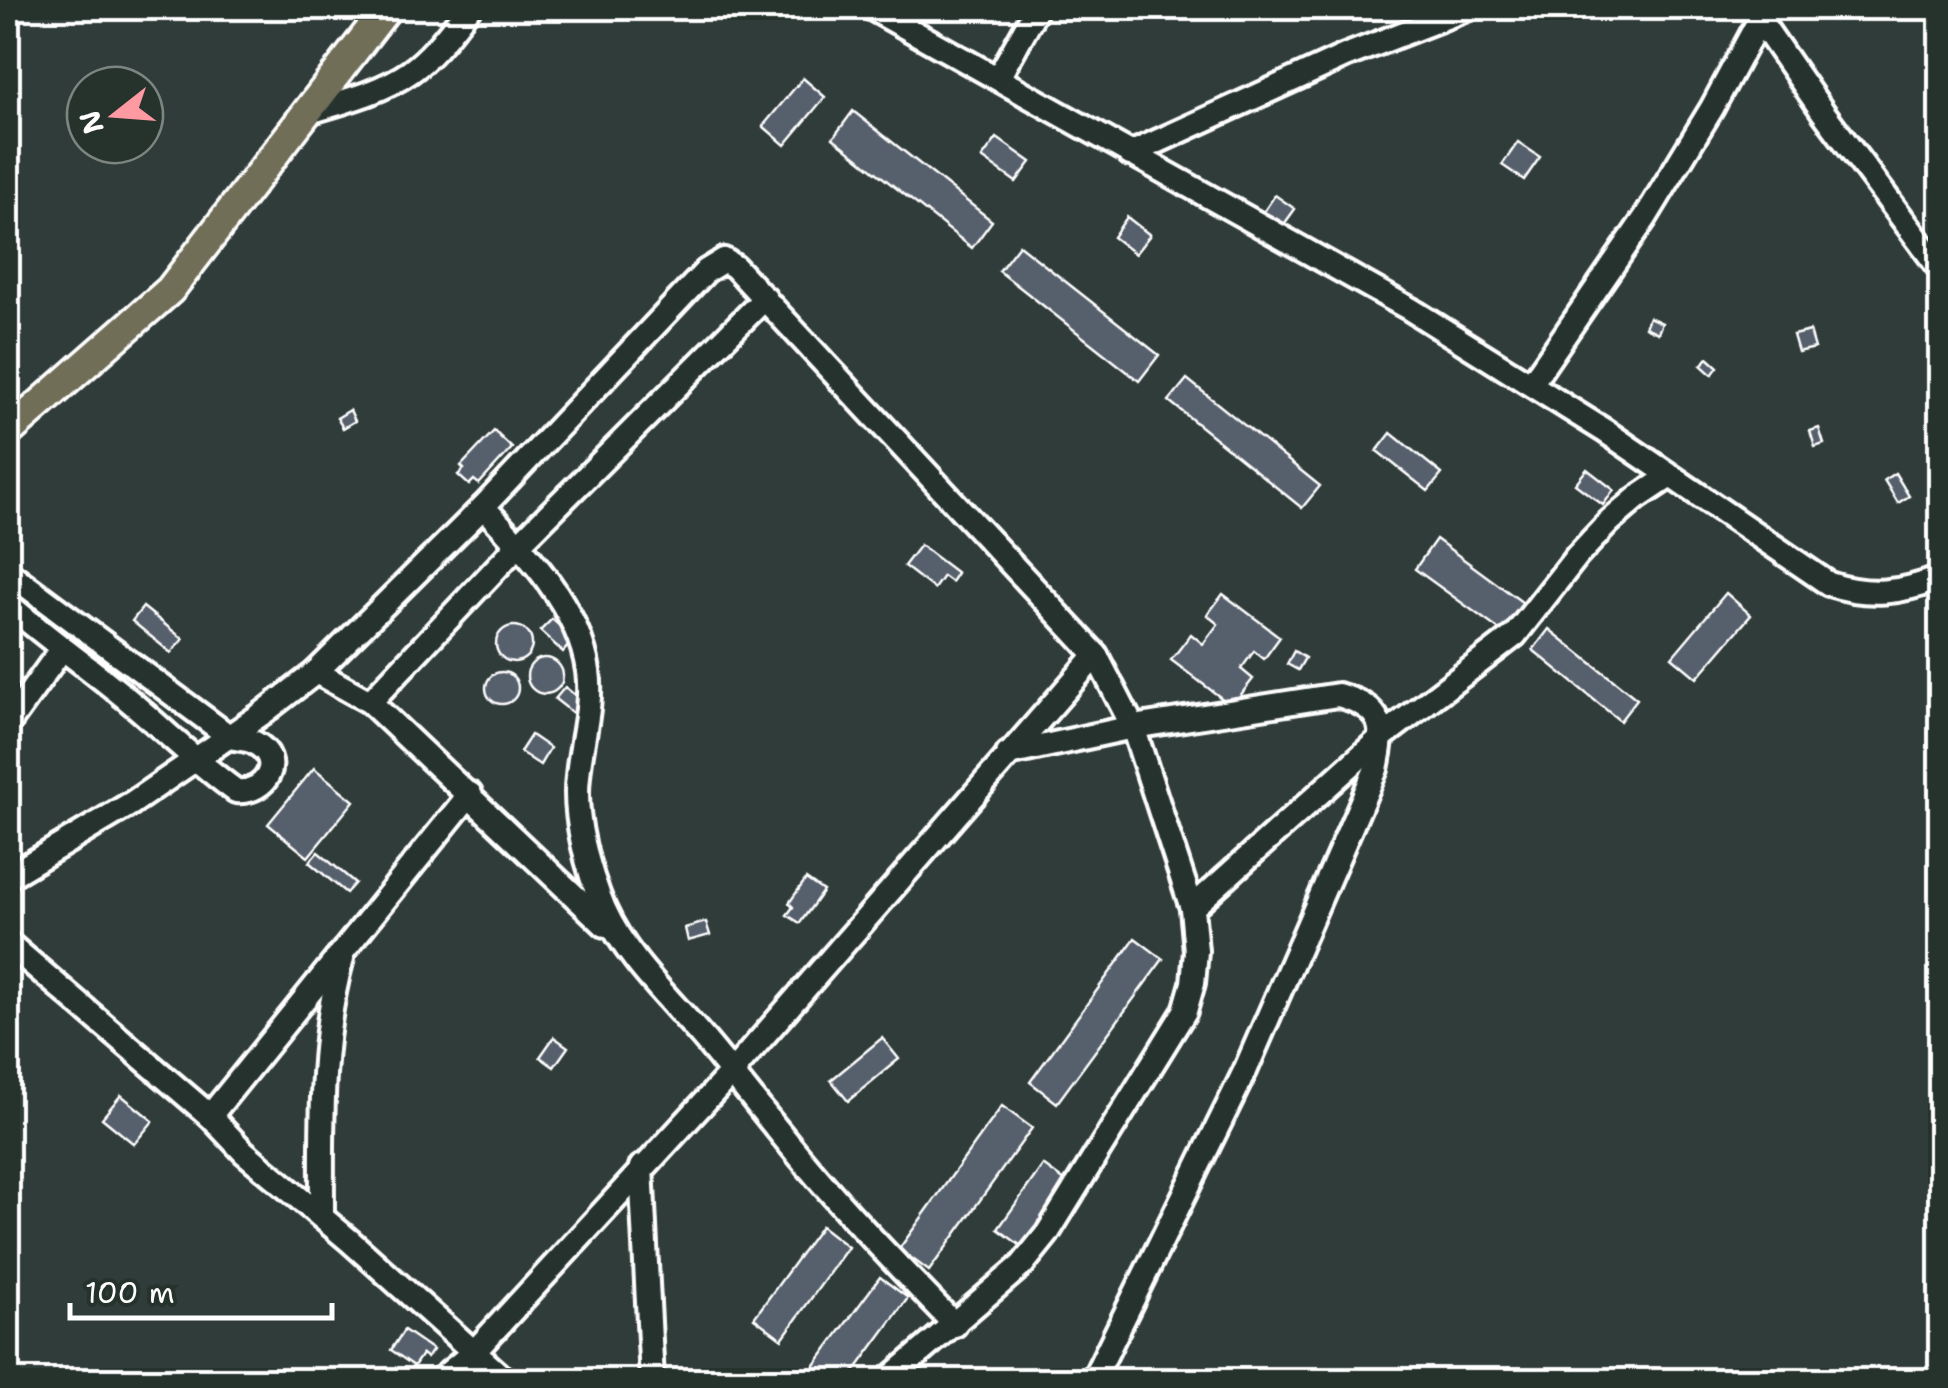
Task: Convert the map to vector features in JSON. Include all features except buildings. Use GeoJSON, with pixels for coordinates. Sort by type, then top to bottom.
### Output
{"type":"FeatureCollection","features":[{"type":"Feature","properties":{"kind":"main road"},"geometry":{"type":"LineString","coordinates":[[8,432],[170,290],[386,8]]}},
{"type":"Feature","properties":{"kind":"street"},"geometry":{"type":"LineString","coordinates":[[306,113],[368,92],[409,72],[430,55],[469,8]]}},
{"type":"Feature","properties":{"kind":"street"},"geometry":{"type":"LineString","coordinates":[[871,8],[1361,281],[1532,384],[1829,584],[1856,592],[1884,594],[1940,578]]}},
{"type":"Feature","properties":{"kind":"street"},"geometry":{"type":"LineString","coordinates":[[998,78],[1037,8]]}},
{"type":"Feature","properties":{"kind":"street"},"geometry":{"type":"LineString","coordinates":[[1130,154],[1345,56],[1469,8]]}},
{"type":"Feature","properties":{"kind":"street"},"geometry":{"type":"LineString","coordinates":[[1532,384],[1645,218],[1712,108],[1755,13]]}},
{"type":"Feature","properties":{"kind":"street"},"geometry":{"type":"LineString","coordinates":[[1755,13],[1940,269]]}},
{"type":"Feature","properties":{"kind":"street"},"geometry":{"type":"LineString","coordinates":[[8,877],[132,803],[230,737],[316,672],[483,507],[713,264],[724,260],[765,298],[1096,655],[1133,727],[1192,908],[1196,950],[1186,1011],[1047,1234],[1022,1265],[888,1380]]}},
{"type":"Feature","properties":{"kind":"street"},"geometry":{"type":"LineString","coordinates":[[370,702],[518,544],[765,298]]}},
{"type":"Feature","properties":{"kind":"street"},"geometry":{"type":"LineString","coordinates":[[1192,908],[1383,736],[1515,636],[1577,556],[1609,522],[1670,476]]}},
{"type":"Feature","properties":{"kind":"street"},"geometry":{"type":"LineString","coordinates":[[483,507],[518,544],[559,600],[577,634],[588,669],[586,727],[577,782],[581,823],[590,868],[621,943]]}},
{"type":"Feature","properties":{"kind":"street"},"geometry":{"type":"LineString","coordinates":[[8,572],[230,737],[255,743],[265,752],[271,767],[268,779],[257,790],[236,792],[8,604]]}},
{"type":"Feature","properties":{"kind":"street"},"geometry":{"type":"LineString","coordinates":[[8,724],[61,650]]}},
{"type":"Feature","properties":{"kind":"street"},"geometry":{"type":"LineString","coordinates":[[440,1380],[474,1352],[732,1072],[1096,655]]}},
{"type":"Feature","properties":{"kind":"street"},"geometry":{"type":"LineString","coordinates":[[316,672],[370,702],[621,943],[830,1192],[954,1324]]}},
{"type":"Feature","properties":{"kind":"street"},"geometry":{"type":"LineString","coordinates":[[1008,754],[1133,727],[1338,695],[1368,707],[1383,736],[1376,769],[1245,1070],[1094,1380]]}},
{"type":"Feature","properties":{"kind":"street"},"geometry":{"type":"LineString","coordinates":[[210,1116],[470,794]]}},
{"type":"Feature","properties":{"kind":"street"},"geometry":{"type":"LineString","coordinates":[[8,943],[210,1116],[244,1152],[505,1380]]}},
{"type":"Feature","properties":{"kind":"street"},"geometry":{"type":"LineString","coordinates":[[322,1217],[322,1104],[332,995],[345,950]]}},
{"type":"Feature","properties":{"kind":"street"},"geometry":{"type":"LineString","coordinates":[[641,1167],[652,1380]]}}]}
